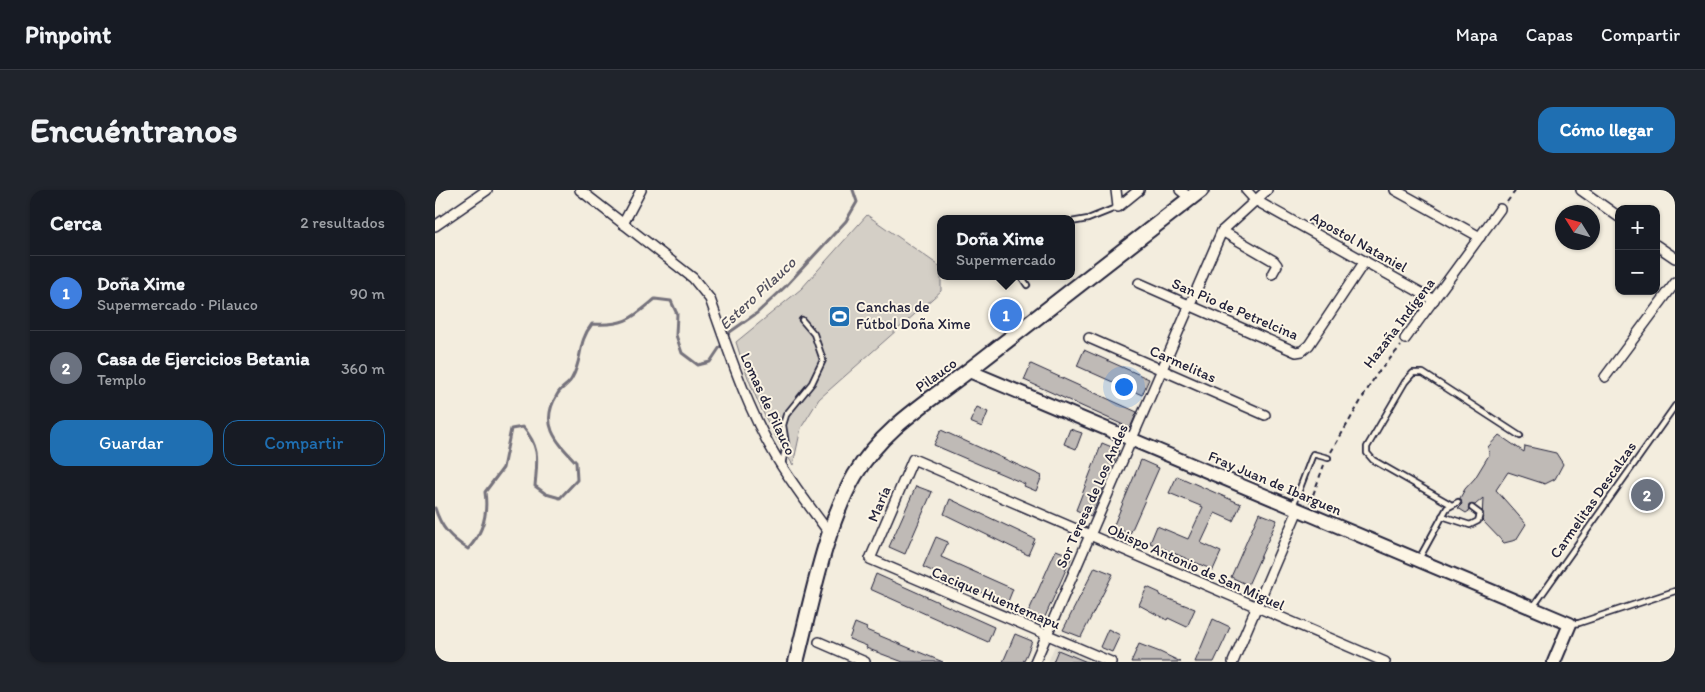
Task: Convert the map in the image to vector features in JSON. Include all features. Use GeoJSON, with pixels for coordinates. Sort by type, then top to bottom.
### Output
{"type":"FeatureCollection","features":[{"type":"Feature","properties":{"kind":"main road","name":"Pilauco"},"geometry":{"type":"LineString","coordinates":[[796,662],[830,534],[848,489],[876,447],[912,412],[969,371],[1190,193]]}},
{"type":"Feature","properties":{"kind":"street"},"geometry":{"type":"LineString","coordinates":[[435,226],[487,190]]}},
{"type":"Feature","properties":{"kind":"street","name":"Lomas de Pilauco"},"geometry":{"type":"LineString","coordinates":[[580,190],[693,278],[710,299],[741,387],[797,491],[830,534]]}},
{"type":"Feature","properties":{"kind":"street"},"geometry":{"type":"LineString","coordinates":[[623,224],[641,190]]}},
{"type":"Feature","properties":{"kind":"street"},"geometry":{"type":"LineString","coordinates":[[1115,190],[1117,207]]}},
{"type":"Feature","properties":{"kind":"street"},"geometry":{"type":"LineString","coordinates":[[1117,207],[1139,190]]}},
{"type":"Feature","properties":{"kind":"street","name":"Apostol Nataniel"},"geometry":{"type":"LineString","coordinates":[[1247,190],[1255,200],[1434,300]]}},
{"type":"Feature","properties":{"kind":"street","name":"Sor Teresa de Los Andes"},"geometry":{"type":"LineString","coordinates":[[1035,662],[1223,231],[1267,190]]}},
{"type":"Feature","properties":{"kind":"street"},"geometry":{"type":"LineString","coordinates":[[1395,190],[1480,237]]}},
{"type":"Feature","properties":{"kind":"street"},"geometry":{"type":"LineString","coordinates":[[1587,192],[1615,215]]}},
{"type":"Feature","properties":{"kind":"street","name":"Hazaña Indígena"},"geometry":{"type":"LineString","coordinates":[[1405,339],[1500,209]]}},
{"type":"Feature","properties":{"kind":"street"},"geometry":{"type":"LineString","coordinates":[[1223,231],[1275,260],[1277,265],[1272,274]]}},
{"type":"Feature","properties":{"kind":"street"},"geometry":{"type":"LineString","coordinates":[[1660,248],[1675,258]]}},
{"type":"Feature","properties":{"kind":"street","name":"San Pio de Petrelcina"},"geometry":{"type":"LineString","coordinates":[[1139,283],[1296,352],[1302,351],[1309,345],[1365,260]]}},
{"type":"Feature","properties":{"kind":"street"},"geometry":{"type":"LineString","coordinates":[[1605,377],[1675,282]]}},
{"type":"Feature","properties":{"kind":"street","name":"Carmelitas"},"geometry":{"type":"LineString","coordinates":[[1089,338],[1265,415]]}},
{"type":"Feature","properties":{"kind":"street","name":"Fray Juan de Ibarguen"},"geometry":{"type":"LineString","coordinates":[[969,371],[1570,624]]}},
{"type":"Feature","properties":{"kind":"street","name":"Obispo Antonio de San Miguel"},"geometry":{"type":"LineString","coordinates":[[913,459],[1385,662]]}},
{"type":"Feature","properties":{"kind":"street","name":"María"},"geometry":{"type":"LineString","coordinates":[[870,560],[913,459]]}},
{"type":"Feature","properties":{"kind":"street"},"geometry":{"type":"LineString","coordinates":[[1233,662],[1300,511]]}},
{"type":"Feature","properties":{"kind":"street","name":"Cacique Huentemapu"},"geometry":{"type":"LineString","coordinates":[[870,560],[1111,662]]}},
{"type":"Feature","properties":{"kind":"street"},"geometry":{"type":"LineString","coordinates":[[1554,662],[1570,624]]}},
{"type":"Feature","properties":{"kind":"street"},"geometry":{"type":"LineString","coordinates":[[819,642],[865,662]]}},
{"type":"Feature","properties":{"kind":"lane"},"geometry":{"type":"LineString","coordinates":[[1075,221],[1088,219],[1117,207]]}},
{"type":"Feature","properties":{"kind":"lane"},"geometry":{"type":"LineString","coordinates":[[1024,280],[1027,285]]}},
{"type":"Feature","properties":{"kind":"lane"},"geometry":{"type":"LineString","coordinates":[[782,466],[785,451],[783,425],[786,415],[812,383],[823,360],[813,334],[802,320]]}},
{"type":"Feature","properties":{"kind":"lane"},"geometry":{"type":"LineString","coordinates":[[1450,504],[1373,460],[1367,453],[1367,446],[1405,382],[1413,373],[1423,373],[1521,436]]}},
{"type":"Feature","properties":{"kind":"lane","name":"Carmelitas Descalzas"},"geometry":{"type":"LineString","coordinates":[[1532,608],[1675,406]]}},
{"type":"Feature","properties":{"kind":"lane"},"geometry":{"type":"LineString","coordinates":[[1300,511],[1313,454],[1328,458]]}},
{"type":"Feature","properties":{"kind":"lane"},"geometry":{"type":"LineString","coordinates":[[1419,561],[1442,516],[1450,504],[1458,502]]}},
{"type":"Feature","properties":{"kind":"lane"},"geometry":{"type":"LineString","coordinates":[[1442,516],[1470,525],[1478,521],[1479,514],[1472,508]]}},
{"type":"Feature","properties":{"kind":"lane"},"geometry":{"type":"LineString","coordinates":[[1570,624],[1579,624],[1675,591]]}},
{"type":"Feature","properties":{"kind":"path"},"geometry":{"type":"LineString","coordinates":[[1500,209],[1516,190]]}},
{"type":"Feature","properties":{"kind":"path","name":"Hazaña Indígena"},"geometry":{"type":"LineString","coordinates":[[1300,511],[1313,492],[1328,458],[1371,382],[1405,339]]}},
{"type":"Feature","properties":{"kind":"shaded area","name":"Canchas de Fútbol Doña Xime"},"geometry":{"type":"Polygon","coordinates":[[[867,215],[937,264],[937,280],[941,280],[941,291],[819,399],[801,428],[793,465],[775,436],[760,405],[736,342],[801,289],[867,215]]]}},
{"type":"Feature","properties":{"kind":"shaded area"},"geometry":{"type":"Polygon","coordinates":[[[1056,643],[1098,662],[1048,662],[1056,643]]]}},
{"type":"Feature","properties":{"kind":"building"},"geometry":{"type":"Polygon","coordinates":[[[1084,350],[1149,379],[1142,395],[1077,366],[1084,350]]]}},
{"type":"Feature","properties":{"kind":"building"},"geometry":{"type":"Polygon","coordinates":[[[1031,364],[1137,412],[1130,428],[1024,380],[1031,364]]]}},
{"type":"Feature","properties":{"kind":"building"},"geometry":{"type":"Polygon","coordinates":[[[977,407],[988,412],[982,427],[970,422],[977,407]]]}},
{"type":"Feature","properties":{"kind":"building"},"geometry":{"type":"Polygon","coordinates":[[[1070,429],[1082,433],[1076,449],[1064,444],[1070,429]]]}},
{"type":"Feature","properties":{"kind":"building"},"geometry":{"type":"Polygon","coordinates":[[[941,430],[1042,476],[1036,491],[1024,486],[1025,484],[934,445],[941,430]]]}},
{"type":"Feature","properties":{"kind":"building"},"geometry":{"type":"Polygon","coordinates":[[[1499,435],[1524,452],[1525,446],[1556,453],[1563,464],[1555,479],[1545,484],[1508,472],[1496,490],[1526,524],[1516,540],[1504,543],[1482,520],[1483,498],[1475,505],[1469,505],[1469,511],[1466,513],[1458,508],[1462,504],[1460,498],[1465,489],[1475,478],[1489,455],[1488,447],[1499,435]]]}},
{"type":"Feature","properties":{"kind":"building"},"geometry":{"type":"Polygon","coordinates":[[[1102,443],[1119,450],[1091,517],[1076,510],[1102,443]]]}},
{"type":"Feature","properties":{"kind":"building"},"geometry":{"type":"Polygon","coordinates":[[[1141,460],[1159,468],[1130,534],[1113,527],[1141,460]]]}},
{"type":"Feature","properties":{"kind":"building"},"geometry":{"type":"Polygon","coordinates":[[[1177,476],[1241,504],[1233,521],[1215,513],[1201,543],[1221,552],[1213,570],[1150,543],[1157,526],[1188,539],[1203,507],[1169,493],[1177,476]]]}},
{"type":"Feature","properties":{"kind":"building"},"geometry":{"type":"Polygon","coordinates":[[[916,486],[932,492],[905,554],[889,547],[916,486]]]}},
{"type":"Feature","properties":{"kind":"building"},"geometry":{"type":"Polygon","coordinates":[[[950,499],[1035,539],[1028,555],[944,514],[950,499]]]}},
{"type":"Feature","properties":{"kind":"building"},"geometry":{"type":"Polygon","coordinates":[[[1259,513],[1277,520],[1248,585],[1231,577],[1259,513]]]}},
{"type":"Feature","properties":{"kind":"building"},"geometry":{"type":"Polygon","coordinates":[[[936,537],[948,542],[941,557],[1013,589],[1007,604],[923,567],[936,537]]]}},
{"type":"Feature","properties":{"kind":"building"},"geometry":{"type":"Polygon","coordinates":[[[1056,550],[1072,556],[1044,619],[1028,613],[1056,550]]]}},
{"type":"Feature","properties":{"kind":"building"},"geometry":{"type":"Polygon","coordinates":[[[1095,567],[1113,574],[1081,637],[1063,630],[1095,567]]]}},
{"type":"Feature","properties":{"kind":"building"},"geometry":{"type":"Polygon","coordinates":[[[876,574],[994,627],[988,642],[870,589],[876,574]]]}},
{"type":"Feature","properties":{"kind":"building"},"geometry":{"type":"Polygon","coordinates":[[[1147,587],[1160,593],[1159,595],[1195,609],[1187,627],[1168,618],[1167,620],[1139,605],[1147,587]]]}},
{"type":"Feature","properties":{"kind":"building"},"geometry":{"type":"Polygon","coordinates":[[[1213,619],[1230,627],[1225,639],[1214,662],[1195,662],[1213,619]]]}},
{"type":"Feature","properties":{"kind":"building"},"geometry":{"type":"Polygon","coordinates":[[[855,623],[867,628],[866,630],[943,662],[903,662],[866,648],[867,646],[849,639],[855,623]]]}},
{"type":"Feature","properties":{"kind":"building"},"geometry":{"type":"Polygon","coordinates":[[[1108,629],[1120,635],[1112,652],[1100,647],[1108,629]]]}},
{"type":"Feature","properties":{"kind":"building"},"geometry":{"type":"Polygon","coordinates":[[[1015,634],[1032,641],[1027,654],[1023,662],[1003,662],[1015,634]]]}},
{"type":"Feature","properties":{"kind":"building"},"geometry":{"type":"Polygon","coordinates":[[[1139,644],[1160,652],[1181,662],[1131,662],[1139,644]]]}},
{"type":"Feature","properties":{"kind":"building"},"geometry":{"type":"Polygon","coordinates":[[[1058,650],[1087,662],[1053,662],[1058,650]]]}},
{"type":"Feature","properties":{"kind":"waterway","name":"Estero Pilauco"},"geometry":{"type":"LineString","coordinates":[[435,508],[447,532],[468,549],[481,529],[486,508],[485,492],[503,468],[511,429],[523,427],[535,448],[537,462],[535,486],[546,494],[560,498],[577,480],[576,462],[562,447],[552,432],[550,415],[552,405],[558,393],[571,380],[578,364],[584,338],[592,324],[612,324],[627,320],[655,299],[671,301],[677,314],[676,335],[682,353],[698,365],[710,362],[730,332],[757,313],[786,286],[846,221],[857,202],[853,190]]}},
{"type":"Feature","properties":{"kind":"place","name":"Doña Xime"},"geometry":{"type":"Point","coordinates":[1006,315]}},
{"type":"Feature","properties":{"kind":"place","name":"Canchas de Fútbol Doña Xime"},"geometry":{"type":"Point","coordinates":[840,316]}},
{"type":"Feature","properties":{"kind":"place","name":"Casa de Ejercicios Betania"},"geometry":{"type":"Point","coordinates":[1647,495]}}]}
